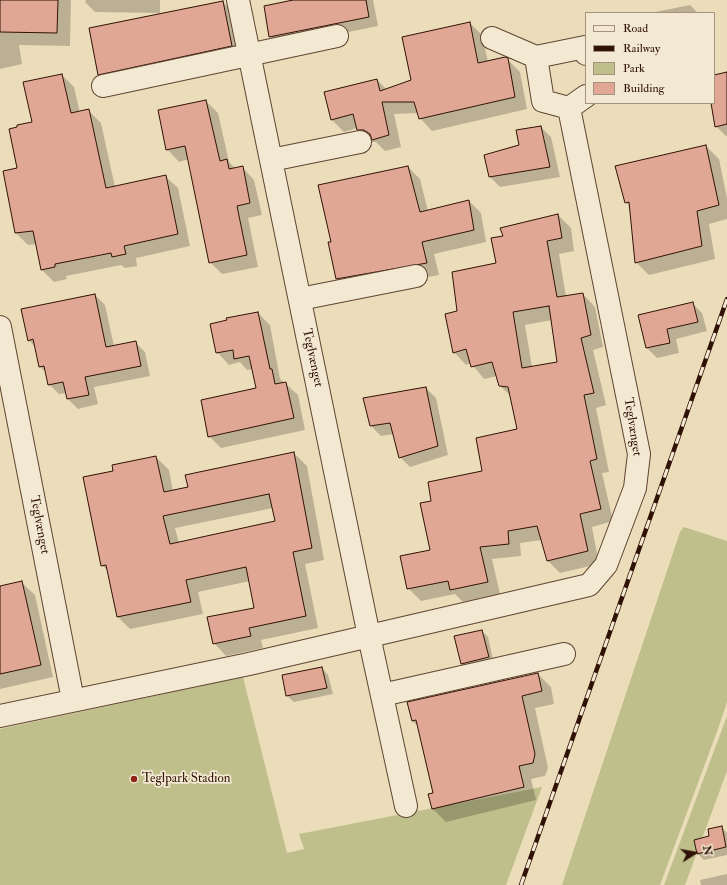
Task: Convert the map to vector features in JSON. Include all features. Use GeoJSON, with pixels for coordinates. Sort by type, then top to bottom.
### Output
{"type":"FeatureCollection","features":[{"type":"Feature","properties":{"kind":"street","name":"Teglvænget"},"geometry":{"type":"LineString","coordinates":[[238,0],[369,636]]}},
{"type":"Feature","properties":{"kind":"street"},"geometry":{"type":"LineString","coordinates":[[103,86],[337,36]]}},
{"type":"Feature","properties":{"kind":"street"},"geometry":{"type":"LineString","coordinates":[[492,38],[536,57],[585,47]]}},
{"type":"Feature","properties":{"kind":"street"},"geometry":{"type":"LineString","coordinates":[[536,57],[543,101],[578,102]]}},
{"type":"Feature","properties":{"kind":"street","name":"Teglvænget"},"geometry":{"type":"LineString","coordinates":[[0,716],[249,664],[589,586],[606,565],[635,488],[639,454],[578,102]]}},
{"type":"Feature","properties":{"kind":"street"},"geometry":{"type":"LineString","coordinates":[[271,160],[360,142]]}},
{"type":"Feature","properties":{"kind":"street"},"geometry":{"type":"LineString","coordinates":[[300,299],[416,276]]}},
{"type":"Feature","properties":{"kind":"street","name":"Teglvænget"},"geometry":{"type":"LineString","coordinates":[[0,327],[73,700]]}},
{"type":"Feature","properties":{"kind":"street"},"geometry":{"type":"LineString","coordinates":[[369,636],[406,806]]}},
{"type":"Feature","properties":{"kind":"street"},"geometry":{"type":"LineString","coordinates":[[382,695],[564,654]]}},
{"type":"Feature","properties":{"kind":"green space"},"geometry":{"type":"Polygon","coordinates":[[[684,527],[727,541],[727,702],[718,729],[660,885],[562,885],[680,532],[684,527]]]}},
{"type":"Feature","properties":{"kind":"green space","name":"Teglpark Stadion"},"geometry":{"type":"Polygon","coordinates":[[[243,677],[287,853],[304,849],[299,834],[542,787],[506,885],[0,885],[0,729],[243,677]]]}},
{"type":"Feature","properties":{"kind":"green space"},"geometry":{"type":"Polygon","coordinates":[[[727,716],[727,771],[685,885],[664,885],[727,716]]]}},
{"type":"Feature","properties":{"kind":"building"},"geometry":{"type":"Polygon","coordinates":[[[0,0],[58,0],[57,33],[0,32],[0,0]]]}},
{"type":"Feature","properties":{"kind":"building"},"geometry":{"type":"Polygon","coordinates":[[[293,0],[366,0],[369,17],[269,37],[264,6],[293,0]]]}},
{"type":"Feature","properties":{"kind":"building"},"geometry":{"type":"Polygon","coordinates":[[[223,1],[232,46],[98,75],[89,28],[223,1]]]}},
{"type":"Feature","properties":{"kind":"building"},"geometry":{"type":"Polygon","coordinates":[[[470,22],[478,63],[505,57],[508,58],[515,97],[419,119],[414,102],[382,102],[389,135],[372,140],[370,134],[364,130],[357,130],[353,114],[331,120],[324,92],[377,79],[380,91],[411,80],[402,37],[470,22]]]}},
{"type":"Feature","properties":{"kind":"building"},"geometry":{"type":"Polygon","coordinates":[[[727,72],[727,124],[715,127],[711,104],[715,104],[715,75],[727,72]]]}},
{"type":"Feature","properties":{"kind":"building"},"geometry":{"type":"Polygon","coordinates":[[[62,74],[71,113],[89,109],[106,188],[166,175],[178,234],[124,246],[126,254],[112,257],[111,253],[55,264],[55,267],[41,270],[33,231],[15,233],[3,171],[17,168],[9,129],[17,127],[17,125],[32,122],[23,82],[62,74]]]}},
{"type":"Feature","properties":{"kind":"building"},"geometry":{"type":"Polygon","coordinates":[[[206,100],[220,161],[227,159],[229,169],[243,166],[250,203],[237,206],[247,255],[209,263],[185,146],[166,150],[158,110],[206,100]]]}},
{"type":"Feature","properties":{"kind":"building"},"geometry":{"type":"Polygon","coordinates":[[[541,126],[550,167],[489,177],[484,155],[519,145],[516,130],[541,126]]]}},
{"type":"Feature","properties":{"kind":"building"},"geometry":{"type":"Polygon","coordinates":[[[706,145],[719,205],[697,211],[702,246],[635,263],[629,202],[625,203],[615,166],[706,145]]]}},
{"type":"Feature","properties":{"kind":"building"},"geometry":{"type":"Polygon","coordinates":[[[408,166],[420,212],[469,200],[474,230],[422,242],[427,263],[336,279],[328,242],[331,242],[318,185],[408,166]]]}},
{"type":"Feature","properties":{"kind":"building"},"geometry":{"type":"Polygon","coordinates":[[[558,214],[562,238],[547,241],[557,297],[583,293],[591,335],[581,338],[594,393],[584,395],[597,459],[590,461],[601,509],[580,514],[588,551],[547,561],[537,526],[508,531],[509,544],[480,547],[488,582],[450,590],[448,581],[407,589],[400,556],[430,550],[420,503],[431,501],[428,482],[482,471],[476,438],[517,429],[508,387],[499,386],[492,362],[471,367],[466,349],[453,353],[445,314],[457,311],[452,272],[496,263],[491,238],[503,236],[500,228],[558,214]],[[549,306],[513,312],[522,368],[557,362],[549,306]]]}},
{"type":"Feature","properties":{"kind":"building"},"geometry":{"type":"Polygon","coordinates":[[[95,294],[106,347],[136,341],[141,366],[85,377],[89,395],[67,399],[63,382],[48,385],[44,366],[39,367],[33,339],[28,341],[21,309],[95,294]]]}},
{"type":"Feature","properties":{"kind":"building"},"geometry":{"type":"Polygon","coordinates":[[[693,302],[698,322],[667,329],[670,343],[646,348],[638,315],[693,302]]]}},
{"type":"Feature","properties":{"kind":"building"},"geometry":{"type":"Polygon","coordinates":[[[258,312],[270,369],[272,369],[275,384],[286,382],[294,418],[208,437],[201,400],[256,388],[249,356],[234,359],[233,350],[216,353],[210,324],[227,320],[226,318],[258,312]]]}},
{"type":"Feature","properties":{"kind":"building"},"geometry":{"type":"Polygon","coordinates":[[[426,387],[438,446],[399,458],[390,423],[370,426],[363,398],[426,387]]]}},
{"type":"Feature","properties":{"kind":"building"},"geometry":{"type":"Polygon","coordinates":[[[294,452],[312,548],[293,552],[306,616],[249,628],[251,636],[213,644],[207,617],[254,608],[246,567],[186,580],[191,602],[117,617],[106,565],[101,566],[83,477],[113,471],[112,465],[156,456],[164,492],[188,487],[185,475],[294,452]],[[269,494],[163,516],[170,544],[275,521],[269,494]]]}},
{"type":"Feature","properties":{"kind":"building"},"geometry":{"type":"Polygon","coordinates":[[[22,581],[41,665],[0,674],[0,586],[22,581]]]}},
{"type":"Feature","properties":{"kind":"building"},"geometry":{"type":"Polygon","coordinates":[[[482,630],[489,657],[461,664],[454,636],[482,630]]]}},
{"type":"Feature","properties":{"kind":"building"},"geometry":{"type":"Polygon","coordinates":[[[322,667],[327,688],[286,696],[282,675],[322,667]]]}},
{"type":"Feature","properties":{"kind":"building"},"geometry":{"type":"Polygon","coordinates":[[[538,673],[542,691],[522,696],[535,754],[533,763],[519,766],[524,787],[432,809],[428,794],[433,793],[416,720],[412,721],[407,702],[538,673]]]}},
{"type":"Feature","properties":{"kind":"building"},"geometry":{"type":"Polygon","coordinates":[[[722,826],[726,847],[697,854],[694,840],[709,836],[708,829],[722,826]]]}},
{"type":"Feature","properties":{"kind":"railway"},"geometry":{"type":"LineString","coordinates":[[521,885],[727,299]]}},
{"type":"Feature","properties":{"kind":"place","name":"Teglpark Stadion"},"geometry":{"type":"Point","coordinates":[134,779]}}]}
